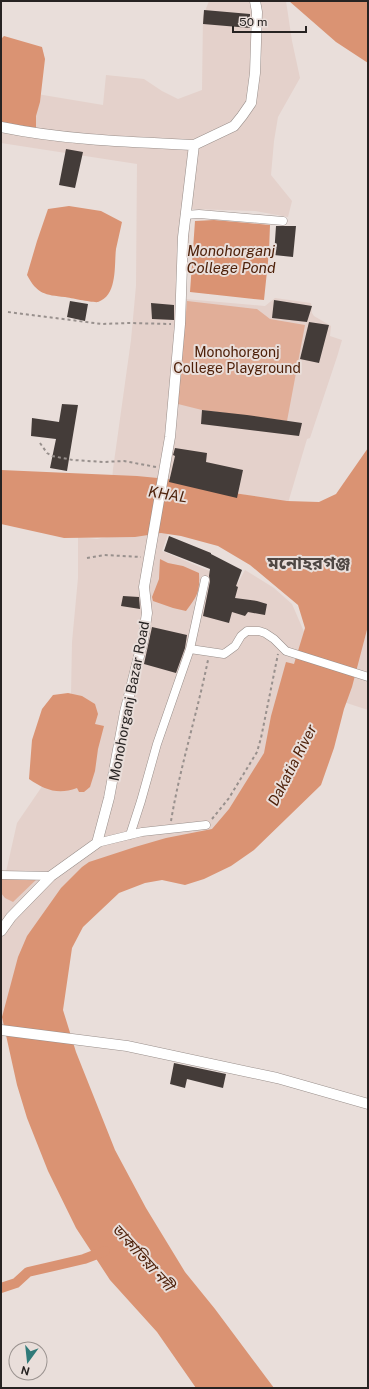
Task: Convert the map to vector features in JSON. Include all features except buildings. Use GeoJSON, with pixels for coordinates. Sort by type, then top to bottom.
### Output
{"type":"FeatureCollection","features":[{"type":"Feature","properties":{"kind":"street"},"geometry":{"type":"LineString","coordinates":[[1,127],[82,138],[194,145],[234,126],[251,103],[255,73],[255,1]]}},
{"type":"Feature","properties":{"kind":"street","name":"Monohorganj Bazar Road"},"geometry":{"type":"LineString","coordinates":[[97,844],[109,798],[125,712],[143,640],[146,613],[144,587],[170,437],[180,324],[183,237],[194,145]]}},
{"type":"Feature","properties":{"kind":"street"},"geometry":{"type":"LineString","coordinates":[[185,215],[199,214],[283,221]]}},
{"type":"Feature","properties":{"kind":"street"},"geometry":{"type":"LineString","coordinates":[[130,835],[157,744],[190,649],[205,580]]}},
{"type":"Feature","properties":{"kind":"street"},"geometry":{"type":"LineString","coordinates":[[190,649],[224,654],[235,646],[241,636],[247,631],[259,631],[265,633],[283,648],[368,677]]}},
{"type":"Feature","properties":{"kind":"street"},"geometry":{"type":"LineString","coordinates":[[1,931],[11,917],[51,876],[97,844],[130,835],[170,828],[206,825]]}},
{"type":"Feature","properties":{"kind":"street"},"geometry":{"type":"LineString","coordinates":[[1,875],[51,876]]}},
{"type":"Feature","properties":{"kind":"street"},"geometry":{"type":"LineString","coordinates":[[1,1030],[127,1046],[277,1078],[368,1104]]}},
{"type":"Feature","properties":{"kind":"path"},"geometry":{"type":"LineString","coordinates":[[8,312],[102,324],[180,324]]}},
{"type":"Feature","properties":{"kind":"path"},"geometry":{"type":"LineString","coordinates":[[40,443],[47,453],[52,456],[73,460],[103,462],[124,461],[164,471]]}},
{"type":"Feature","properties":{"kind":"path"},"geometry":{"type":"LineString","coordinates":[[87,558],[104,554],[150,557]]}},
{"type":"Feature","properties":{"kind":"path"},"geometry":{"type":"LineString","coordinates":[[206,825],[229,798],[257,752],[283,648]]}},
{"type":"Feature","properties":{"kind":"path"},"geometry":{"type":"LineString","coordinates":[[170,828],[185,751],[196,713],[209,652]]}},
{"type":"Feature","properties":{"kind":"shaded area"},"geometry":{"type":"Polygon","coordinates":[[[209,1],[286,1],[292,41],[300,78],[278,117],[271,175],[292,201],[288,217],[255,211],[191,209],[185,299],[265,306],[275,298],[311,303],[312,313],[314,316],[331,326],[330,336],[342,340],[310,438],[307,439],[288,503],[203,487],[175,479],[168,534],[162,551],[238,583],[245,570],[274,588],[292,604],[305,634],[361,651],[368,627],[368,710],[283,682],[266,752],[215,831],[90,865],[12,1009],[1,1044],[1,880],[6,872],[17,823],[43,785],[71,695],[72,642],[78,578],[78,537],[97,539],[107,537],[113,469],[131,340],[136,286],[137,164],[1,143],[1,88],[103,105],[106,75],[144,79],[162,91],[178,99],[202,90],[203,16],[209,1]]]}},
{"type":"Feature","properties":{"kind":"green space","name":"Monohorgonj College Playground"},"geometry":{"type":"Polygon","coordinates":[[[187,301],[257,309],[270,319],[305,325],[287,421],[202,410],[178,404],[187,301]]]}},
{"type":"Feature","properties":{"kind":"green space"},"geometry":{"type":"Polygon","coordinates":[[[1,876],[38,878],[13,902],[5,898],[1,893],[1,876]]]}},
{"type":"Feature","properties":{"kind":"water"},"geometry":{"type":"Polygon","coordinates":[[[289,1],[368,1],[368,63],[336,42],[289,1]]]}},
{"type":"Feature","properties":{"kind":"water"},"geometry":{"type":"Polygon","coordinates":[[[4,36],[42,47],[45,59],[40,102],[36,116],[36,128],[1,122],[1,39],[4,36]]]}},
{"type":"Feature","properties":{"kind":"water"},"geometry":{"type":"Polygon","coordinates":[[[69,206],[101,211],[122,222],[116,249],[115,271],[112,286],[109,293],[98,302],[47,294],[38,290],[27,275],[48,209],[69,206]]]}},
{"type":"Feature","properties":{"kind":"water","name":"Monohorganj College Pond"},"geometry":{"type":"Polygon","coordinates":[[[214,220],[270,225],[264,300],[190,292],[195,221],[214,220]]]}},
{"type":"Feature","properties":{"kind":"water"},"geometry":{"type":"Polygon","coordinates":[[[368,448],[368,626],[334,748],[321,785],[254,850],[231,866],[204,879],[185,885],[162,880],[145,883],[119,893],[83,927],[72,948],[63,1010],[76,1052],[115,1150],[146,1208],[185,1272],[215,1309],[274,1388],[196,1388],[157,1332],[110,1280],[76,1228],[48,1171],[27,1118],[17,1085],[2,1017],[18,957],[27,936],[61,888],[82,867],[89,862],[135,847],[166,838],[212,829],[229,809],[264,753],[271,716],[286,662],[294,664],[305,628],[298,605],[250,565],[218,546],[181,536],[161,533],[135,537],[64,538],[1,524],[1,470],[137,476],[168,479],[220,491],[287,501],[319,502],[336,494],[368,448]]]}},
{"type":"Feature","properties":{"kind":"water"},"geometry":{"type":"Polygon","coordinates":[[[160,559],[199,573],[197,594],[186,611],[153,601],[152,597],[159,579],[160,559]]]}},
{"type":"Feature","properties":{"kind":"water"},"geometry":{"type":"Polygon","coordinates":[[[68,693],[82,696],[95,704],[98,714],[95,724],[104,726],[98,749],[95,771],[90,787],[84,792],[79,792],[77,788],[64,791],[46,789],[29,779],[32,740],[42,709],[53,695],[68,693]]]}},
{"type":"Feature","properties":{"kind":"waterway"},"geometry":{"type":"LineString","coordinates":[[1,1288],[16,1283],[28,1272],[84,1259],[105,1251]]}},
{"type":"Feature","properties":{"kind":"district","name":"মনোহরগঞ্জ"},"geometry":{"type":"Point","coordinates":[309,562]}},
{"type":"Feature","properties":{"kind":"water label","name":"KHAL"},"geometry":{"type":"Point","coordinates":[168,494]}},
{"type":"Feature","properties":{"kind":"water label","name":"Dakatia River"},"geometry":{"type":"Point","coordinates":[292,765]}},
{"type":"Feature","properties":{"kind":"water label","name":"ডাকাতিয়া নদী"},"geometry":{"type":"Point","coordinates":[143,1257]}}]}
